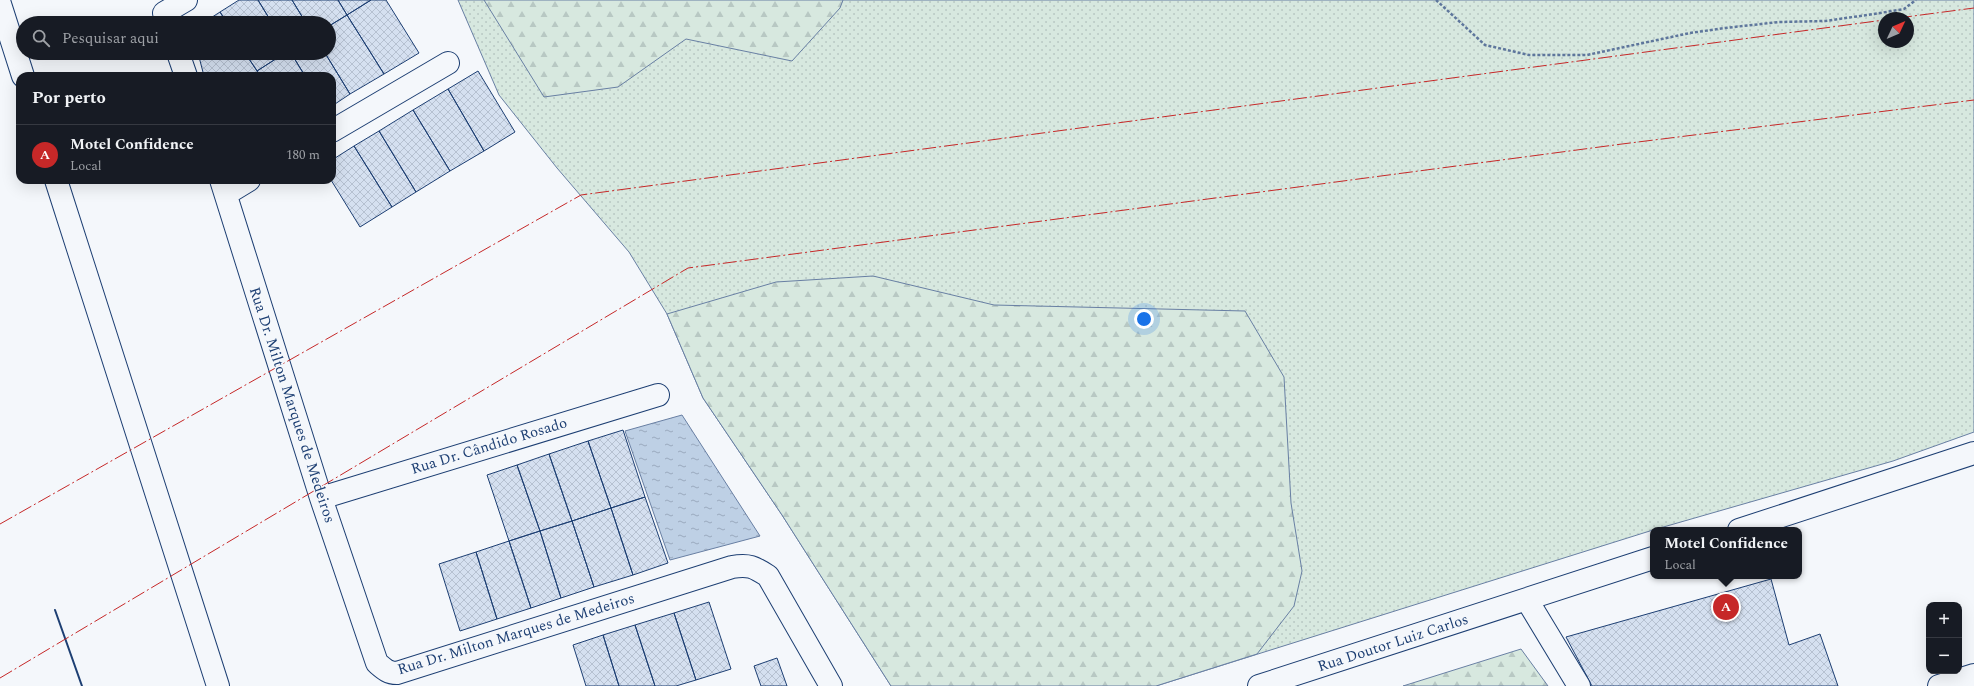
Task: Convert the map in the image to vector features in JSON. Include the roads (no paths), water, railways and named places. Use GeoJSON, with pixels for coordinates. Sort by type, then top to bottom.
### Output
{"type":"FeatureCollection","features":[{"type":"Feature","properties":{"kind":"main road"},"geometry":{"type":"LineString","coordinates":[[168,16],[186,0]]}},
{"type":"Feature","properties":{"kind":"main road"},"geometry":{"type":"LineString","coordinates":[[0,4],[16,54]]}},
{"type":"Feature","properties":{"kind":"main road"},"geometry":{"type":"LineString","coordinates":[[18,60],[22,72]]}},
{"type":"Feature","properties":{"kind":"main road"},"geometry":{"type":"LineString","coordinates":[[180,60],[185,72]]}},
{"type":"Feature","properties":{"kind":"main road"},"geometry":{"type":"LineString","coordinates":[[336,129],[448,63]]}},
{"type":"Feature","properties":{"kind":"main road"},"geometry":{"type":"LineString","coordinates":[[57,184],[218,686]]}},
{"type":"Feature","properties":{"kind":"main road"},"geometry":{"type":"LineString","coordinates":[[223,187],[234,184]]}},
{"type":"Feature","properties":{"kind":"main road","name":"Rua Dr. Milton Marques de Medeiros"},"geometry":{"type":"LineString","coordinates":[[223,187],[321,498],[377,663],[389,673],[397,673],[732,567],[746,565],[756,568],[768,576],[831,686]]}},
{"type":"Feature","properties":{"kind":"main road","name":"Rua Dr. Cândido Rosado"},"geometry":{"type":"LineString","coordinates":[[321,498],[658,395]]}},
{"type":"Feature","properties":{"kind":"main road"},"geometry":{"type":"LineString","coordinates":[[1748,527],[1974,453]]}},
{"type":"Feature","properties":{"kind":"main road","name":"Rua Doutor Luiz Carlos"},"geometry":{"type":"LineString","coordinates":[[1259,686],[1650,559]]}},
{"type":"Feature","properties":{"kind":"main road"},"geometry":{"type":"LineString","coordinates":[[1527,600],[1578,686]]}},
{"type":"Feature","properties":{"kind":"main road"},"geometry":{"type":"LineString","coordinates":[[1939,686],[1974,675]]}},
{"type":"Feature","properties":{"kind":"water"},"geometry":{"type":"Polygon","coordinates":[[[682,415],[760,536],[670,560],[625,431],[682,415]]]}},
{"type":"Feature","properties":{"kind":"place","name":"Motel Confidence"},"geometry":{"type":"Point","coordinates":[1726,607]}}]}
